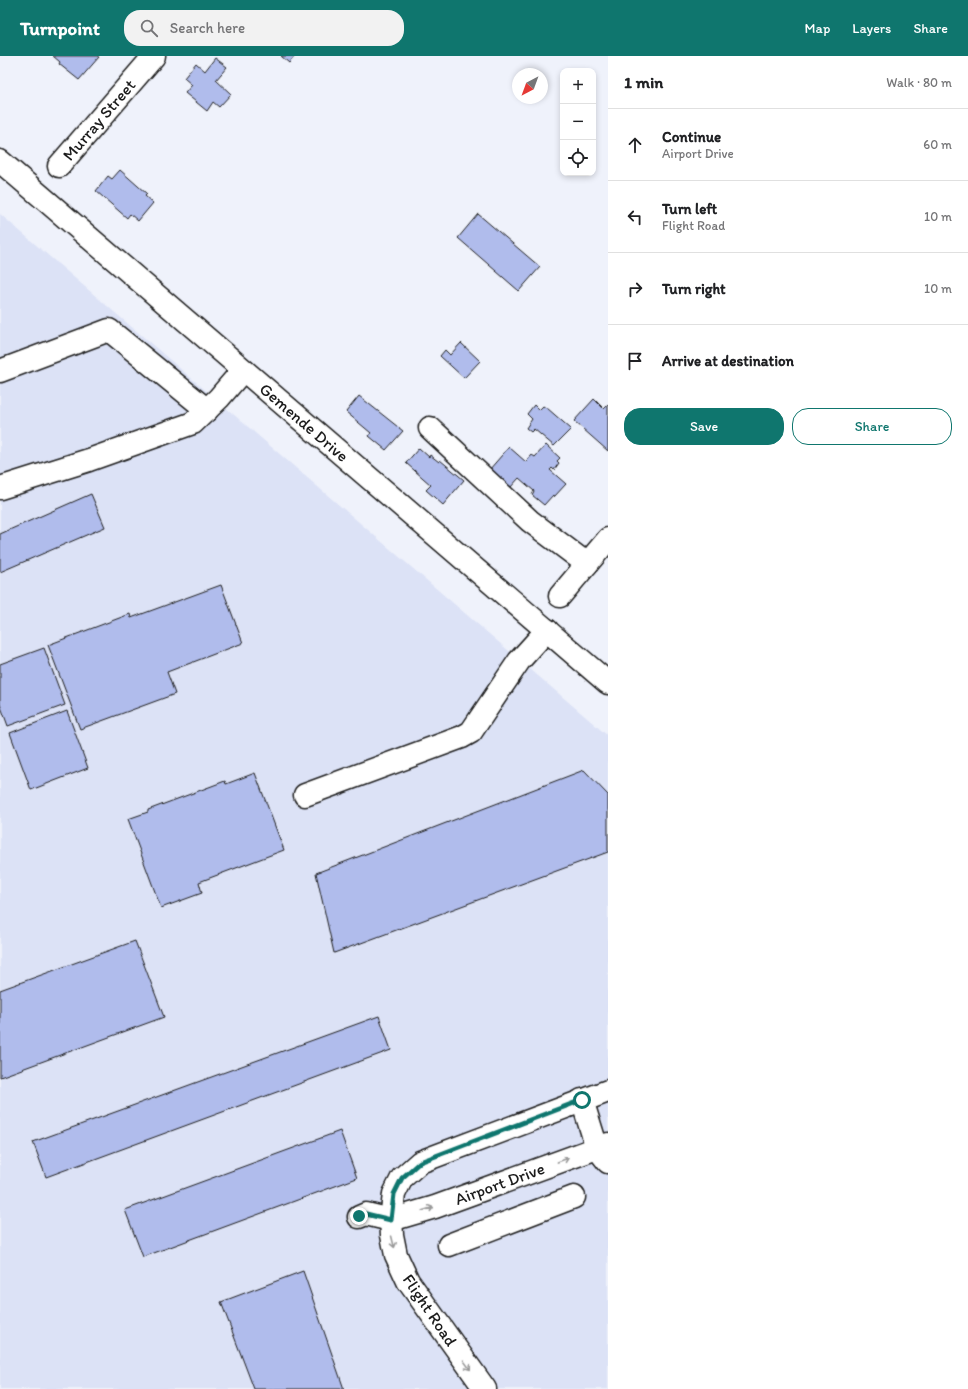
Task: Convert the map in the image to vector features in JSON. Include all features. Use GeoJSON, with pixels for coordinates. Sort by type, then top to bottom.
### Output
{"type":"FeatureCollection","features":[{"type":"Feature","properties":{"kind":"street","name":"Murray Street"},"geometry":{"type":"LineString","coordinates":[[59,166],[154,56]]}},
{"type":"Feature","properties":{"kind":"street","name":"Gemende Drive"},"geometry":{"type":"LineString","coordinates":[[0,161],[608,683]]}},
{"type":"Feature","properties":{"kind":"street"},"geometry":{"type":"LineString","coordinates":[[0,371],[109,330],[207,410]]}},
{"type":"Feature","properties":{"kind":"street"},"geometry":{"type":"LineString","coordinates":[[0,488],[89,460],[193,423],[219,398],[244,370]]}},
{"type":"Feature","properties":{"kind":"street"},"geometry":{"type":"LineString","coordinates":[[430,428],[530,521],[587,564]]}},
{"type":"Feature","properties":{"kind":"street"},"geometry":{"type":"LineString","coordinates":[[560,596],[608,539]]}},
{"type":"Feature","properties":{"kind":"street"},"geometry":{"type":"LineString","coordinates":[[305,795],[462,737],[471,732],[519,661],[547,630]]}},
{"type":"Feature","properties":{"kind":"street"},"geometry":{"type":"LineString","coordinates":[[604,1152],[582,1100],[608,1091]]}},
{"type":"Feature","properties":{"kind":"street","name":"Flight Road"},"geometry":{"type":"LineString","coordinates":[[485,1389],[408,1281],[396,1255],[392,1235],[391,1220],[394,1194],[402,1178],[420,1162],[582,1100]]}},
{"type":"Feature","properties":{"kind":"street","name":"Airport Drive"},"geometry":{"type":"LineString","coordinates":[[391,1220],[604,1152]]}},
{"type":"Feature","properties":{"kind":"street"},"geometry":{"type":"LineString","coordinates":[[449,1245],[574,1197]]}},
{"type":"Feature","properties":{"kind":"street"},"geometry":{"type":"LineString","coordinates":[[359,1216],[366,1214],[391,1220]]}},
{"type":"Feature","properties":{"kind":"shaded area"},"geometry":{"type":"Polygon","coordinates":[[[0,214],[608,736],[608,1389],[0,1389],[0,214]]]}},
{"type":"Feature","properties":{"kind":"building"},"geometry":{"type":"Polygon","coordinates":[[[53,56],[99,57],[79,80],[59,64],[60,62],[53,56]]]}},
{"type":"Feature","properties":{"kind":"building"},"geometry":{"type":"Polygon","coordinates":[[[281,56],[295,56],[289,63],[281,56]]]}},
{"type":"Feature","properties":{"kind":"building"},"geometry":{"type":"Polygon","coordinates":[[[215,58],[227,67],[216,80],[231,94],[219,107],[213,102],[207,111],[185,93],[192,85],[184,78],[196,63],[205,71],[215,58]]]}},
{"type":"Feature","properties":{"kind":"building"},"geometry":{"type":"Polygon","coordinates":[[[120,170],[147,194],[145,196],[153,203],[138,221],[130,214],[127,218],[96,191],[108,176],[112,179],[120,170]]]}},
{"type":"Feature","properties":{"kind":"building"},"geometry":{"type":"Polygon","coordinates":[[[478,214],[540,267],[519,291],[458,238],[478,214]]]}},
{"type":"Feature","properties":{"kind":"building"},"geometry":{"type":"Polygon","coordinates":[[[461,343],[480,361],[464,378],[440,356],[445,350],[450,355],[461,343]]]}},
{"type":"Feature","properties":{"kind":"building"},"geometry":{"type":"Polygon","coordinates":[[[359,396],[403,431],[386,450],[369,436],[371,433],[346,412],[359,396]]]}},
{"type":"Feature","properties":{"kind":"building"},"geometry":{"type":"Polygon","coordinates":[[[594,399],[604,409],[608,405],[608,451],[574,421],[594,399]]]}},
{"type":"Feature","properties":{"kind":"building"},"geometry":{"type":"Polygon","coordinates":[[[534,405],[539,410],[543,406],[547,408],[571,429],[554,446],[534,429],[531,432],[526,428],[532,419],[527,414],[534,405]]]}},
{"type":"Feature","properties":{"kind":"building"},"geometry":{"type":"Polygon","coordinates":[[[546,445],[560,458],[557,461],[559,463],[554,470],[552,468],[550,470],[566,484],[544,505],[532,495],[534,491],[519,478],[510,488],[489,470],[509,447],[526,462],[532,455],[535,457],[546,445]]]}},
{"type":"Feature","properties":{"kind":"building"},"geometry":{"type":"Polygon","coordinates":[[[419,448],[429,457],[430,455],[439,462],[440,460],[464,480],[443,505],[426,490],[431,485],[406,463],[419,448]]]}},
{"type":"Feature","properties":{"kind":"building"},"geometry":{"type":"Polygon","coordinates":[[[91,494],[105,527],[0,572],[0,534],[91,494]]]}},
{"type":"Feature","properties":{"kind":"building"},"geometry":{"type":"Polygon","coordinates":[[[221,585],[243,643],[167,672],[175,694],[80,729],[48,645],[130,614],[131,618],[221,585]]]}},
{"type":"Feature","properties":{"kind":"building"},"geometry":{"type":"Polygon","coordinates":[[[44,648],[65,705],[8,726],[0,704],[0,664],[44,648]]]}},
{"type":"Feature","properties":{"kind":"building"},"geometry":{"type":"Polygon","coordinates":[[[67,711],[88,768],[31,790],[10,733],[67,711]]]}},
{"type":"Feature","properties":{"kind":"building"},"geometry":{"type":"Polygon","coordinates":[[[584,770],[608,795],[608,852],[334,953],[316,873],[584,770]]]}},
{"type":"Feature","properties":{"kind":"building"},"geometry":{"type":"Polygon","coordinates":[[[255,773],[284,850],[199,882],[202,893],[161,908],[128,819],[225,781],[226,784],[255,773]]]}},
{"type":"Feature","properties":{"kind":"building"},"geometry":{"type":"Polygon","coordinates":[[[135,941],[164,1017],[0,1077],[0,990],[135,941]]]}},
{"type":"Feature","properties":{"kind":"building"},"geometry":{"type":"Polygon","coordinates":[[[379,1016],[391,1050],[46,1177],[33,1142],[379,1016]]]}},
{"type":"Feature","properties":{"kind":"building"},"geometry":{"type":"Polygon","coordinates":[[[340,1131],[357,1178],[143,1257],[125,1210],[340,1131]]]}},
{"type":"Feature","properties":{"kind":"building"},"geometry":{"type":"Polygon","coordinates":[[[303,1271],[344,1389],[254,1389],[221,1302],[303,1271]]]}},
{"type":"Feature","properties":{"kind":"route"},"geometry":{"type":"LineString","coordinates":[[359,1216],[366,1214],[391,1220],[394,1194],[402,1178],[420,1162],[562,1109],[582,1100]]}}]}
